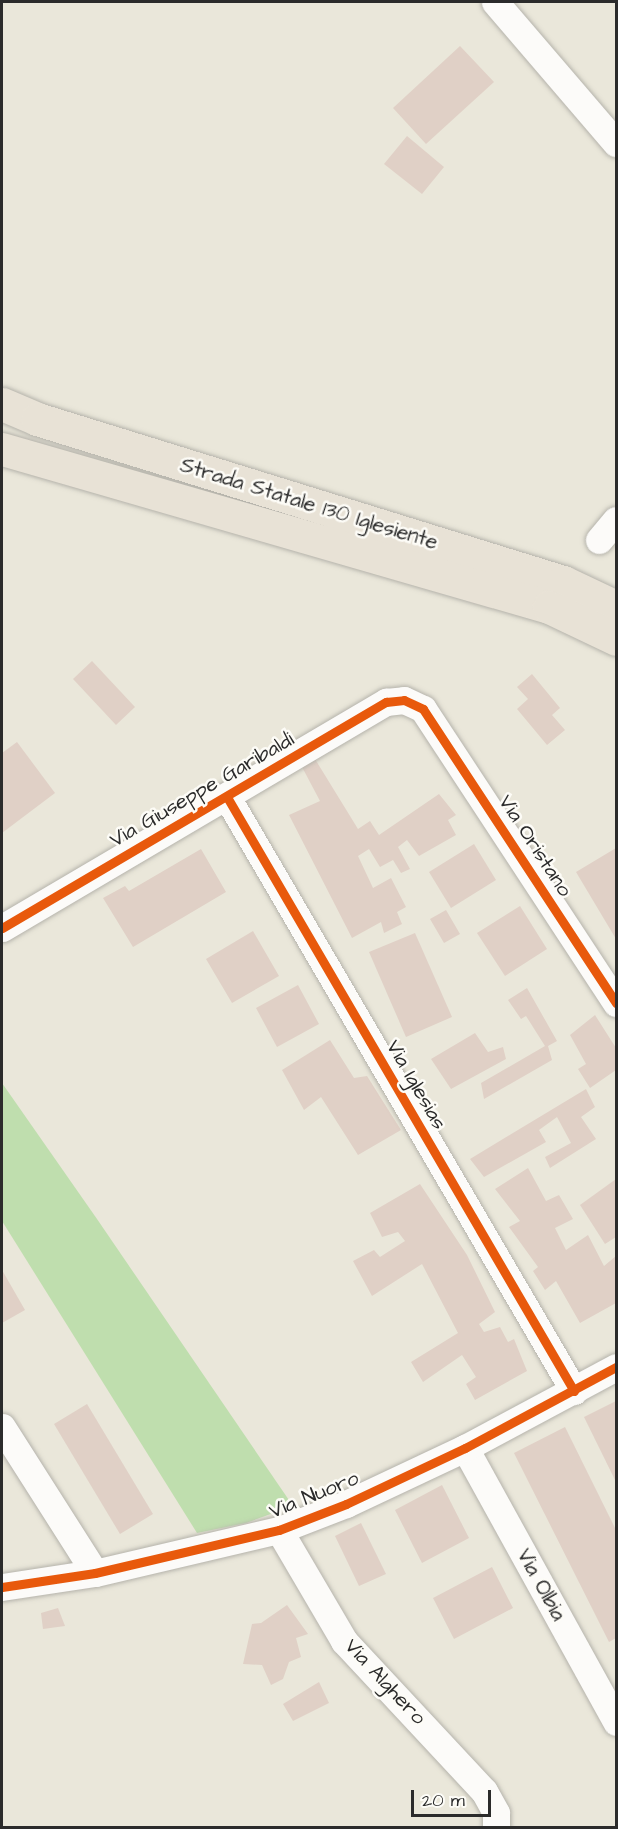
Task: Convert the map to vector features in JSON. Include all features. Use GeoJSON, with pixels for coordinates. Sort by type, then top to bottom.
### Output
{"type":"FeatureCollection","features":[{"type":"Feature","properties":{"kind":"main road","name":"Strada Statale 130 Iglesiente"},"geometry":{"type":"LineString","coordinates":[[2,404],[48,423],[563,582],[616,606]]}},
{"type":"Feature","properties":{"kind":"main road","name":"Strada Statale 130 Iglesiente"},"geometry":{"type":"LineString","coordinates":[[2,449],[549,607],[616,639]]}},
{"type":"Feature","properties":{"kind":"street"},"geometry":{"type":"LineString","coordinates":[[495,2],[616,143]]}},
{"type":"Feature","properties":{"kind":"street","name":"Via Giuseppe Garibaldi"},"geometry":{"type":"LineString","coordinates":[[2,928],[386,702],[404,700],[423,709]]}},
{"type":"Feature","properties":{"kind":"street","name":"Via Oristano"},"geometry":{"type":"LineString","coordinates":[[423,709],[616,1003]]}},
{"type":"Feature","properties":{"kind":"street","name":"Via Iglesias"},"geometry":{"type":"LineString","coordinates":[[227,797],[574,1391]]}},
{"type":"Feature","properties":{"kind":"street","name":"Via Nuoro"},"geometry":{"type":"LineString","coordinates":[[2,1587],[95,1573],[279,1530],[346,1504],[465,1448],[616,1367]]}},
{"type":"Feature","properties":{"kind":"street"},"geometry":{"type":"LineString","coordinates":[[2,1427],[95,1573]]}},
{"type":"Feature","properties":{"kind":"street","name":"Via Olbia"},"geometry":{"type":"LineString","coordinates":[[465,1448],[616,1722]]}},
{"type":"Feature","properties":{"kind":"street","name":"Via Alghero"},"geometry":{"type":"LineString","coordinates":[[279,1530],[344,1641],[484,1791],[496,1813],[496,1827]]}},
{"type":"Feature","properties":{"kind":"green space"},"geometry":{"type":"Polygon","coordinates":[[[2,1083],[293,1506],[246,1523],[197,1533],[2,1221],[2,1083]]]}},
{"type":"Feature","properties":{"kind":"building"},"geometry":{"type":"Polygon","coordinates":[[[460,46],[494,82],[426,144],[393,108],[460,46]]]}},
{"type":"Feature","properties":{"kind":"building"},"geometry":{"type":"Polygon","coordinates":[[[407,136],[444,167],[422,194],[384,164],[407,136]]]}},
{"type":"Feature","properties":{"kind":"building"},"geometry":{"type":"Polygon","coordinates":[[[92,661],[135,707],[116,725],[73,679],[92,661]]]}},
{"type":"Feature","properties":{"kind":"building"},"geometry":{"type":"Polygon","coordinates":[[[532,674],[560,708],[552,715],[565,730],[547,745],[517,709],[528,699],[517,687],[532,674]]]}},
{"type":"Feature","properties":{"kind":"building"},"geometry":{"type":"Polygon","coordinates":[[[17,742],[55,793],[2,833],[2,753],[17,742]]]}},
{"type":"Feature","properties":{"kind":"building"},"geometry":{"type":"Polygon","coordinates":[[[315,759],[358,829],[370,821],[379,835],[439,794],[456,815],[448,820],[456,835],[419,856],[407,840],[398,847],[410,869],[401,873],[393,860],[380,867],[369,849],[358,856],[373,888],[391,878],[406,907],[397,912],[402,924],[384,933],[381,922],[352,938],[289,815],[320,801],[302,767],[315,759]]]}},
{"type":"Feature","properties":{"kind":"building"},"geometry":{"type":"Polygon","coordinates":[[[474,844],[496,880],[451,908],[429,872],[474,844]]]}},
{"type":"Feature","properties":{"kind":"building"},"geometry":{"type":"Polygon","coordinates":[[[616,848],[616,939],[576,872],[616,848]]]}},
{"type":"Feature","properties":{"kind":"building"},"geometry":{"type":"Polygon","coordinates":[[[201,849],[226,892],[133,947],[103,898],[125,886],[129,891],[201,849]]]}},
{"type":"Feature","properties":{"kind":"building"},"geometry":{"type":"Polygon","coordinates":[[[520,906],[547,949],[505,976],[477,933],[520,906]]]}},
{"type":"Feature","properties":{"kind":"building"},"geometry":{"type":"Polygon","coordinates":[[[446,910],[460,934],[444,943],[430,919],[446,910]]]}},
{"type":"Feature","properties":{"kind":"building"},"geometry":{"type":"Polygon","coordinates":[[[253,931],[279,976],[232,1003],[206,959],[253,931]]]}},
{"type":"Feature","properties":{"kind":"building"},"geometry":{"type":"Polygon","coordinates":[[[415,933],[452,1017],[406,1037],[369,952],[415,933]]]}},
{"type":"Feature","properties":{"kind":"building"},"geometry":{"type":"Polygon","coordinates":[[[298,985],[319,1024],[277,1047],[256,1008],[298,985]]]}},
{"type":"Feature","properties":{"kind":"building"},"geometry":{"type":"Polygon","coordinates":[[[527,988],[557,1041],[548,1046],[552,1060],[484,1099],[481,1083],[545,1046],[526,1016],[521,1019],[508,1000],[527,988]]]}},
{"type":"Feature","properties":{"kind":"building"},"geometry":{"type":"Polygon","coordinates":[[[595,1015],[616,1048],[616,1070],[590,1088],[578,1069],[586,1064],[570,1035],[595,1015]]]}},
{"type":"Feature","properties":{"kind":"building"},"geometry":{"type":"Polygon","coordinates":[[[475,1033],[488,1052],[503,1047],[506,1059],[451,1089],[431,1059],[475,1033]]]}},
{"type":"Feature","properties":{"kind":"building"},"geometry":{"type":"Polygon","coordinates":[[[330,1040],[354,1078],[367,1076],[401,1130],[358,1155],[321,1097],[304,1110],[282,1070],[330,1040]]]}},
{"type":"Feature","properties":{"kind":"building"},"geometry":{"type":"Polygon","coordinates":[[[586,1089],[595,1107],[581,1117],[596,1139],[550,1168],[545,1157],[571,1143],[557,1117],[539,1130],[546,1142],[484,1177],[470,1159],[586,1089]]]}},
{"type":"Feature","properties":{"kind":"building"},"geometry":{"type":"Polygon","coordinates":[[[528,1168],[546,1201],[559,1195],[573,1219],[555,1228],[566,1250],[588,1235],[604,1266],[616,1256],[616,1303],[580,1323],[556,1281],[545,1290],[533,1271],[538,1267],[509,1227],[520,1221],[495,1189],[528,1168]]]}},
{"type":"Feature","properties":{"kind":"building"},"geometry":{"type":"Polygon","coordinates":[[[616,1179],[616,1237],[605,1244],[580,1205],[616,1179]]]}},
{"type":"Feature","properties":{"kind":"building"},"geometry":{"type":"Polygon","coordinates":[[[420,1184],[467,1255],[495,1312],[479,1324],[484,1332],[500,1327],[508,1342],[514,1339],[527,1371],[475,1400],[466,1384],[476,1377],[462,1355],[423,1382],[411,1362],[458,1333],[422,1264],[372,1296],[353,1261],[374,1250],[380,1257],[405,1241],[398,1232],[382,1237],[370,1213],[420,1184]]]}},
{"type":"Feature","properties":{"kind":"building"},"geometry":{"type":"Polygon","coordinates":[[[2,1270],[25,1310],[2,1323],[2,1270]]]}},
{"type":"Feature","properties":{"kind":"building"},"geometry":{"type":"Polygon","coordinates":[[[616,1401],[616,1482],[584,1417],[616,1401]]]}},
{"type":"Feature","properties":{"kind":"building"},"geometry":{"type":"Polygon","coordinates":[[[87,1404],[153,1514],[120,1534],[54,1424],[87,1404]]]}},
{"type":"Feature","properties":{"kind":"building"},"geometry":{"type":"Polygon","coordinates":[[[565,1427],[616,1530],[616,1638],[609,1642],[514,1453],[565,1427]]]}},
{"type":"Feature","properties":{"kind":"building"},"geometry":{"type":"Polygon","coordinates":[[[442,1485],[469,1538],[422,1563],[395,1510],[442,1485]]]}},
{"type":"Feature","properties":{"kind":"building"},"geometry":{"type":"Polygon","coordinates":[[[361,1523],[386,1574],[359,1586],[335,1536],[361,1523]]]}},
{"type":"Feature","properties":{"kind":"building"},"geometry":{"type":"Polygon","coordinates":[[[492,1567],[513,1608],[454,1639],[433,1598],[492,1567]]]}},
{"type":"Feature","properties":{"kind":"building"},"geometry":{"type":"Polygon","coordinates":[[[287,1605],[308,1634],[296,1638],[301,1657],[289,1662],[283,1679],[271,1685],[262,1665],[243,1664],[252,1624],[261,1623],[287,1605]]]}},
{"type":"Feature","properties":{"kind":"building"},"geometry":{"type":"Polygon","coordinates":[[[58,1608],[65,1626],[43,1629],[41,1613],[58,1608]]]}},
{"type":"Feature","properties":{"kind":"building"},"geometry":{"type":"Polygon","coordinates":[[[319,1682],[329,1703],[293,1721],[283,1704],[319,1682]]]}},
{"type":"Feature","properties":{"kind":"cycle path"},"geometry":{"type":"LineString","coordinates":[[2,928],[386,702],[404,700],[423,709],[616,1003]]}},
{"type":"Feature","properties":{"kind":"cycle path"},"geometry":{"type":"LineString","coordinates":[[227,797],[574,1391]]}},
{"type":"Feature","properties":{"kind":"cycle path"},"geometry":{"type":"LineString","coordinates":[[2,1587],[95,1573],[279,1530],[346,1504],[465,1448],[616,1367]]}}]}
